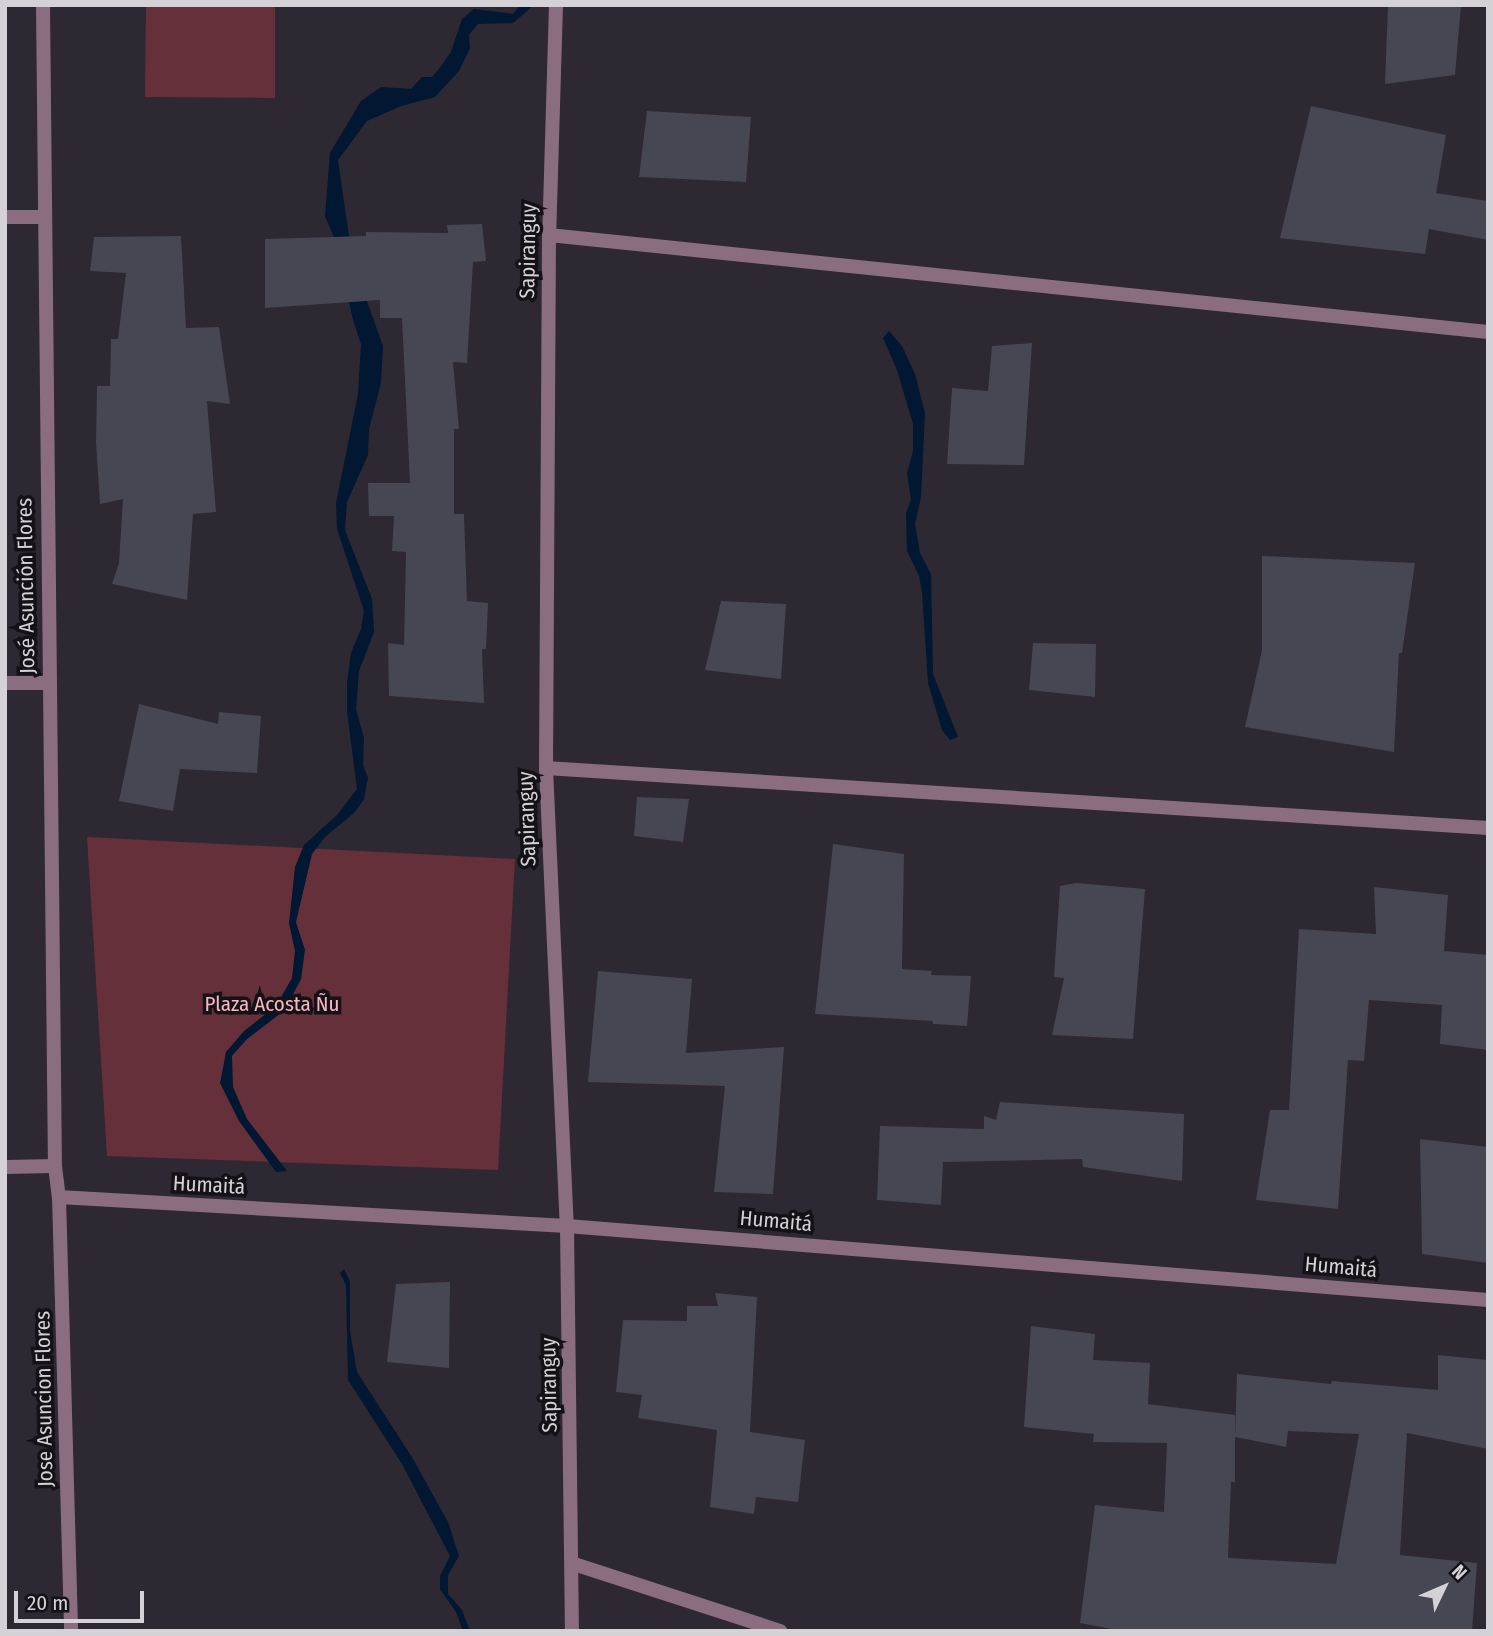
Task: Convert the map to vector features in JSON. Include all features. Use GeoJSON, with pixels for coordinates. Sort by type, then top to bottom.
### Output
{"type":"FeatureCollection","features":[{"type":"Feature","properties":{"kind":"street","name":"José Asunción Flores"},"geometry":{"type":"LineString","coordinates":[[43,5],[55,1166]]}},
{"type":"Feature","properties":{"kind":"street","name":"Sapiranguy"},"geometry":{"type":"LineString","coordinates":[[556,5],[549,235],[546,768],[566,1226],[574,1564],[572,1631]]}},
{"type":"Feature","properties":{"kind":"street"},"geometry":{"type":"LineString","coordinates":[[5,217],[44,217]]}},
{"type":"Feature","properties":{"kind":"street"},"geometry":{"type":"LineString","coordinates":[[549,235],[1488,332]]}},
{"type":"Feature","properties":{"kind":"street"},"geometry":{"type":"LineString","coordinates":[[5,683],[48,683]]}},
{"type":"Feature","properties":{"kind":"street"},"geometry":{"type":"LineString","coordinates":[[546,768],[1488,828]]}},
{"type":"Feature","properties":{"kind":"street"},"geometry":{"type":"LineString","coordinates":[[5,1167],[55,1166]]}},
{"type":"Feature","properties":{"kind":"street","name":"Jose Asuncion Flores"},"geometry":{"type":"LineString","coordinates":[[55,1166],[60,1197],[71,1631]]}},
{"type":"Feature","properties":{"kind":"street","name":"Humaitá"},"geometry":{"type":"LineString","coordinates":[[60,1197],[566,1226],[1488,1300]]}},
{"type":"Feature","properties":{"kind":"street"},"geometry":{"type":"LineString","coordinates":[[574,1564],[780,1631]]}},
{"type":"Feature","properties":{"kind":"green space"},"geometry":{"type":"Polygon","coordinates":[[[146,5],[275,5],[275,98],[145,97],[146,5]]]}},
{"type":"Feature","properties":{"kind":"green space","name":"Plaza Acosta Ñu"},"geometry":{"type":"Polygon","coordinates":[[[87,837],[515,859],[498,1170],[107,1156],[87,837]]]}},
{"type":"Feature","properties":{"kind":"water"},"geometry":{"type":"Polygon","coordinates":[[[521,5],[534,5],[513,23],[478,24],[469,35],[470,48],[459,71],[435,97],[401,106],[367,121],[338,160],[349,236],[357,256],[356,271],[383,346],[381,383],[369,429],[368,455],[347,502],[345,530],[372,599],[374,632],[359,671],[356,709],[364,738],[363,765],[368,778],[364,799],[355,812],[325,837],[312,854],[296,922],[305,950],[301,979],[285,1010],[247,1039],[232,1056],[233,1087],[247,1119],[287,1171],[276,1172],[239,1121],[220,1083],[226,1052],[244,1031],[276,1006],[292,978],[295,951],[289,923],[295,867],[304,845],[337,815],[357,789],[347,711],[347,683],[351,653],[361,629],[364,611],[337,529],[336,503],[358,394],[361,344],[336,242],[325,216],[330,153],[361,101],[381,87],[411,89],[422,77],[432,77],[451,52],[462,19],[474,9],[513,14],[521,5]]]}},
{"type":"Feature","properties":{"kind":"water"},"geometry":{"type":"Polygon","coordinates":[[[889,331],[902,346],[915,374],[925,413],[921,497],[915,524],[920,553],[931,574],[933,674],[958,737],[950,740],[942,730],[928,683],[922,592],[919,576],[907,551],[906,514],[911,499],[907,473],[913,451],[913,424],[897,370],[883,338],[889,331]]]}},
{"type":"Feature","properties":{"kind":"water"},"geometry":{"type":"Polygon","coordinates":[[[344,1269],[350,1281],[350,1331],[357,1372],[413,1459],[448,1522],[459,1556],[448,1575],[448,1594],[462,1610],[470,1631],[463,1631],[456,1612],[440,1589],[440,1576],[450,1556],[402,1464],[348,1380],[346,1285],[340,1273],[344,1269]]]}},
{"type":"Feature","properties":{"kind":"building"},"geometry":{"type":"Polygon","coordinates":[[[1388,5],[1461,5],[1455,75],[1385,84],[1388,5]]]}},
{"type":"Feature","properties":{"kind":"building"},"geometry":{"type":"Polygon","coordinates":[[[1311,106],[1446,135],[1436,193],[1488,201],[1488,240],[1429,229],[1425,254],[1280,238],[1311,106]]]}},
{"type":"Feature","properties":{"kind":"building"},"geometry":{"type":"Polygon","coordinates":[[[647,111],[751,117],[746,182],[639,177],[647,111]]]}},
{"type":"Feature","properties":{"kind":"building"},"geometry":{"type":"Polygon","coordinates":[[[482,224],[486,261],[473,262],[467,363],[453,362],[459,429],[454,429],[454,514],[464,514],[467,601],[488,603],[486,649],[482,649],[484,703],[389,696],[388,643],[404,645],[406,552],[392,551],[394,516],[369,516],[368,483],[410,483],[402,318],[380,318],[380,300],[265,308],[265,239],[366,236],[366,232],[448,233],[447,225],[482,224]]]}},
{"type":"Feature","properties":{"kind":"building"},"geometry":{"type":"Polygon","coordinates":[[[181,236],[186,328],[219,327],[230,404],[207,401],[216,512],[193,514],[187,600],[112,584],[119,563],[123,499],[100,504],[96,442],[97,386],[110,386],[111,339],[118,339],[126,273],[90,271],[94,237],[181,236]]]}},
{"type":"Feature","properties":{"kind":"building"},"geometry":{"type":"Polygon","coordinates":[[[1032,343],[1024,465],[947,464],[952,388],[988,391],[992,346],[1032,343]]]}},
{"type":"Feature","properties":{"kind":"building"},"geometry":{"type":"Polygon","coordinates":[[[1262,556],[1415,563],[1402,653],[1399,653],[1394,752],[1245,727],[1262,650],[1262,556]]]}},
{"type":"Feature","properties":{"kind":"building"},"geometry":{"type":"Polygon","coordinates":[[[721,601],[786,604],[781,679],[705,670],[721,601]]]}},
{"type":"Feature","properties":{"kind":"building"},"geometry":{"type":"Polygon","coordinates":[[[1033,643],[1096,644],[1095,697],[1029,690],[1033,643]]]}},
{"type":"Feature","properties":{"kind":"building"},"geometry":{"type":"Polygon","coordinates":[[[139,704],[218,724],[219,712],[261,716],[257,773],[180,769],[173,811],[119,801],[139,704]]]}},
{"type":"Feature","properties":{"kind":"building"},"geometry":{"type":"Polygon","coordinates":[[[637,797],[689,799],[683,842],[634,836],[637,797]]]}},
{"type":"Feature","properties":{"kind":"building"},"geometry":{"type":"Polygon","coordinates":[[[833,844],[904,854],[902,969],[932,971],[931,975],[971,976],[967,1026],[933,1024],[933,1021],[815,1014],[833,844]]]}},
{"type":"Feature","properties":{"kind":"building"},"geometry":{"type":"Polygon","coordinates":[[[1076,883],[1145,889],[1133,1039],[1052,1035],[1064,978],[1054,977],[1060,886],[1076,883]]]}},
{"type":"Feature","properties":{"kind":"building"},"geometry":{"type":"Polygon","coordinates":[[[1374,887],[1448,895],[1444,951],[1488,955],[1488,1050],[1440,1044],[1442,1005],[1369,1000],[1364,1061],[1348,1060],[1338,1209],[1256,1200],[1270,1110],[1289,1110],[1299,929],[1376,934],[1374,887]]]}},
{"type":"Feature","properties":{"kind":"building"},"geometry":{"type":"Polygon","coordinates":[[[598,971],[692,979],[686,1053],[784,1047],[773,1194],[714,1192],[725,1086],[588,1082],[598,971]]]}},
{"type":"Feature","properties":{"kind":"building"},"geometry":{"type":"Polygon","coordinates":[[[1000,1102],[1184,1114],[1182,1181],[1083,1167],[1082,1159],[943,1162],[941,1205],[877,1200],[880,1126],[984,1129],[984,1116],[996,1120],[1000,1102]]]}},
{"type":"Feature","properties":{"kind":"building"},"geometry":{"type":"Polygon","coordinates":[[[1420,1139],[1488,1147],[1488,1263],[1422,1254],[1420,1139]]]}},
{"type":"Feature","properties":{"kind":"building"},"geometry":{"type":"Polygon","coordinates":[[[450,1282],[449,1368],[387,1362],[396,1284],[450,1282]]]}},
{"type":"Feature","properties":{"kind":"building"},"geometry":{"type":"Polygon","coordinates":[[[715,1293],[757,1297],[750,1432],[805,1440],[798,1502],[756,1497],[754,1514],[710,1507],[717,1430],[638,1418],[642,1395],[616,1392],[623,1320],[687,1321],[687,1306],[718,1306],[715,1293]]]}},
{"type":"Feature","properties":{"kind":"building"},"geometry":{"type":"Polygon","coordinates":[[[1031,1326],[1095,1334],[1093,1360],[1150,1363],[1148,1404],[1235,1415],[1235,1437],[1237,1374],[1331,1384],[1332,1381],[1438,1390],[1438,1355],[1488,1360],[1488,1449],[1407,1433],[1400,1555],[1477,1563],[1472,1631],[1122,1631],[1080,1623],[1095,1505],[1164,1512],[1167,1443],[1093,1442],[1094,1434],[1024,1427],[1031,1326]],[[1288,1431],[1286,1447],[1235,1437],[1235,1482],[1231,1482],[1228,1558],[1336,1564],[1359,1434],[1288,1431]]]}}]}
